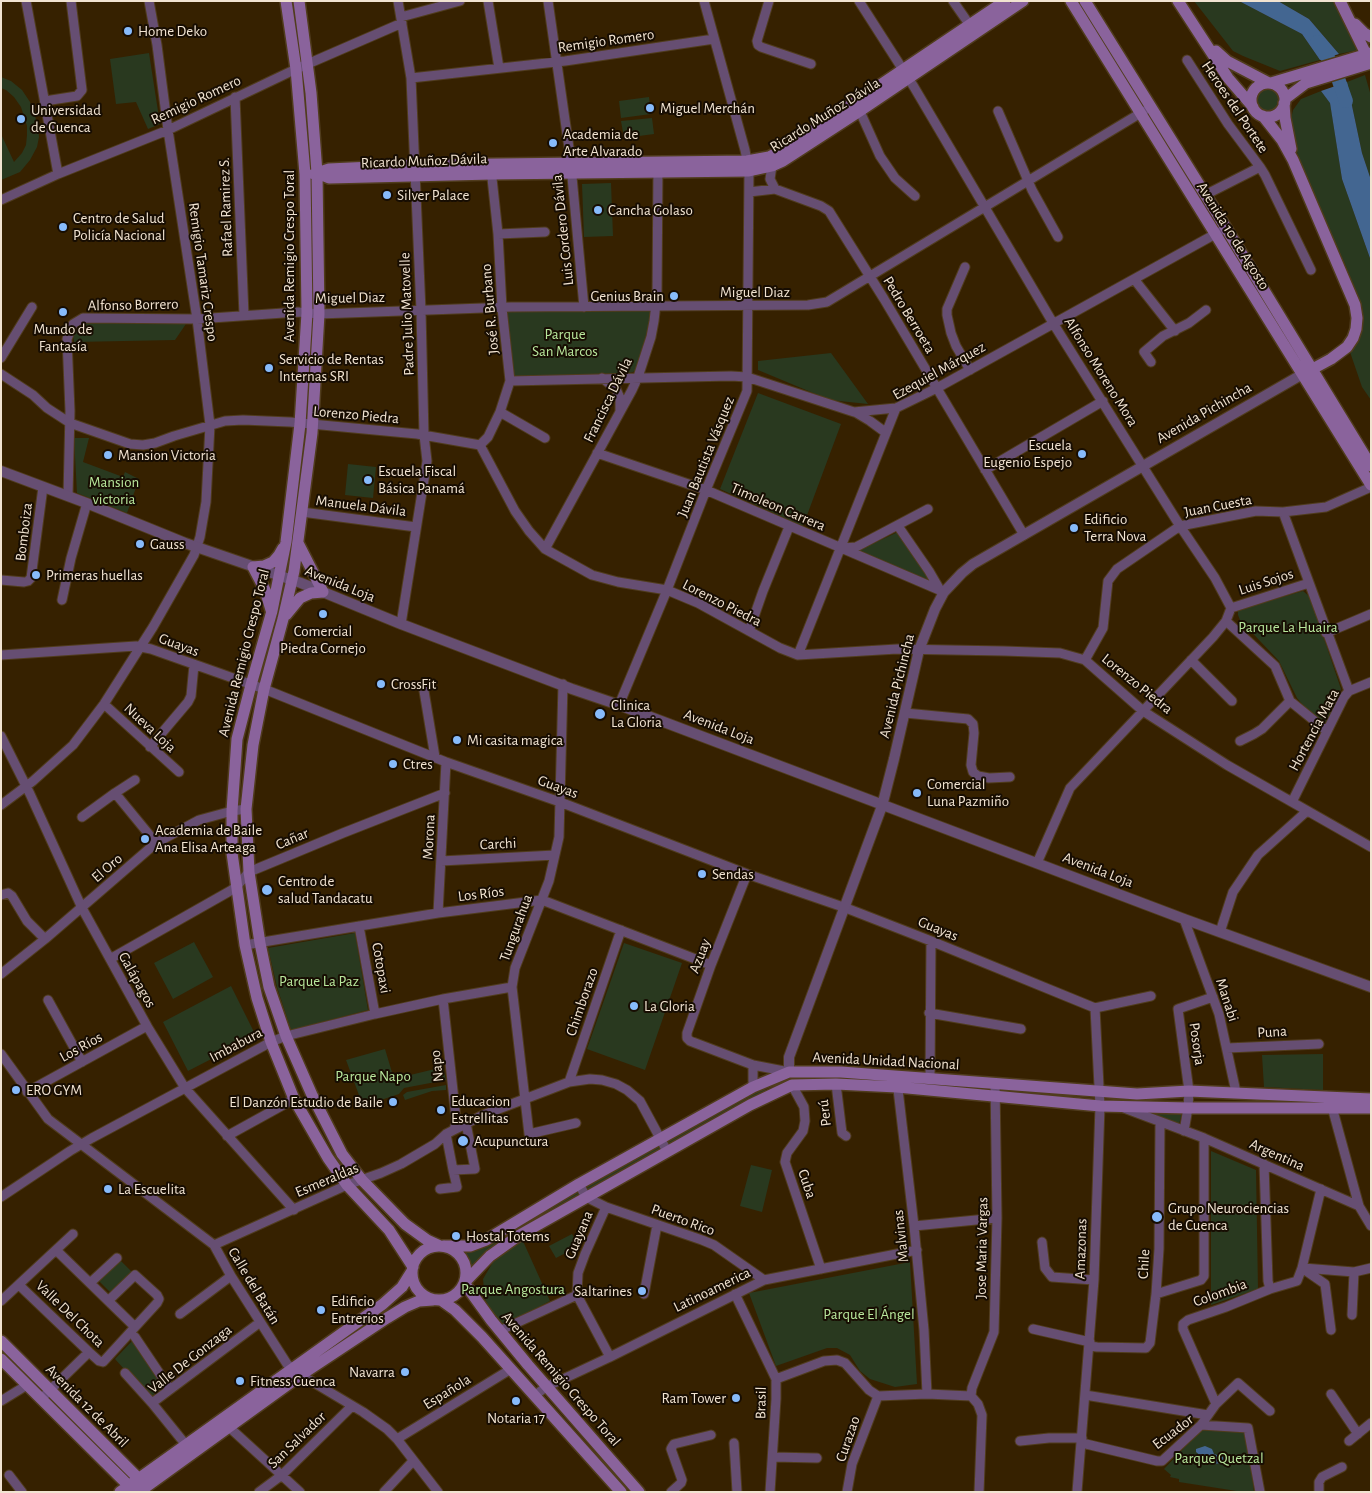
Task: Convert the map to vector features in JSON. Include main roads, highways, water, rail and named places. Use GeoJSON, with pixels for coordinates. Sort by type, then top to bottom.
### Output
{"type":"FeatureCollection","features":[{"type":"Feature","properties":{"kind":"main road","name":"Avenida Remigio Crespo Toral"},"geometry":{"type":"LineString","coordinates":[[286,1],[296,69],[305,174],[306,424],[302,512],[292,580],[264,689],[253,745],[246,810],[249,872],[269,987],[286,1036],[312,1096],[342,1154],[362,1180],[405,1224],[427,1240],[442,1246]]}},
{"type":"Feature","properties":{"kind":"main road","name":"Avenida Remigio Crespo Toral"},"geometry":{"type":"LineString","coordinates":[[299,1],[308,64],[317,173],[319,314],[306,424],[286,542],[272,611],[237,739],[232,811],[232,852],[236,887],[257,998],[271,1042],[294,1099],[328,1158],[347,1185],[388,1230],[412,1269]]}},
{"type":"Feature","properties":{"kind":"main road","name":"Ricardo Muñoz Dávila"},"geometry":{"type":"LineString","coordinates":[[906,75],[970,24],[1005,1]]}},
{"type":"Feature","properties":{"kind":"main road","name":"Ricardo Muñoz Dávila"},"geometry":{"type":"LineString","coordinates":[[748,166],[779,153],[857,107],[1023,1]]}},
{"type":"Feature","properties":{"kind":"main road","name":"Avenida 10 de Agosto"},"geometry":{"type":"LineString","coordinates":[[1071,1],[1145,110],[1206,195],[1371,466]]}},
{"type":"Feature","properties":{"kind":"main road","name":"Avenida 10 de Agosto"},"geometry":{"type":"LineString","coordinates":[[1085,1],[1215,234],[1371,486]]}},
{"type":"Feature","properties":{"kind":"main road"},"geometry":{"type":"LineString","coordinates":[[1178,1],[1228,78],[1259,114],[1263,116],[1282,140],[1293,160]]}},
{"type":"Feature","properties":{"kind":"main road"},"geometry":{"type":"LineString","coordinates":[[1253,107],[1251,102],[1252,92],[1259,85],[1315,75],[1370,59],[1340,1]]}},
{"type":"Feature","properties":{"kind":"main road"},"geometry":{"type":"LineString","coordinates":[[1350,20],[1371,37]]}},
{"type":"Feature","properties":{"kind":"main road"},"geometry":{"type":"LineString","coordinates":[[1203,39],[1227,61],[1281,89],[1293,160]]}},
{"type":"Feature","properties":{"kind":"main road"},"geometry":{"type":"LineString","coordinates":[[1263,116],[1277,114],[1284,101],[1315,75]]}},
{"type":"Feature","properties":{"kind":"main road","name":"Ricardo Muñoz Dávila"},"geometry":{"type":"LineString","coordinates":[[305,174],[317,173],[330,178],[416,171],[772,166],[783,161],[857,107]]}},
{"type":"Feature","properties":{"kind":"main road","name":"Avenida Pichincha"},"geometry":{"type":"LineString","coordinates":[[1293,160],[1349,288],[1357,318],[1353,338],[1346,347],[1331,359],[1302,375]]}},
{"type":"Feature","properties":{"kind":"main road"},"geometry":{"type":"LineString","coordinates":[[272,611],[265,590],[253,567],[264,566],[273,562],[286,542]]}},
{"type":"Feature","properties":{"kind":"main road"},"geometry":{"type":"LineString","coordinates":[[283,619],[300,598],[311,593],[323,592],[298,543]]}},
{"type":"Feature","properties":{"kind":"main road","name":"Avenida Pichincha"},"geometry":{"type":"LineString","coordinates":[[789,1072],[792,1085]]}},
{"type":"Feature","properties":{"kind":"main road","name":"Avenida Unidad Nacional"},"geometry":{"type":"LineString","coordinates":[[442,1246],[470,1246],[486,1240],[579,1184],[753,1087],[789,1072],[841,1072],[994,1096],[1100,1106],[1371,1108]]}},
{"type":"Feature","properties":{"kind":"main road","name":"Avenida Unidad Nacional"},"geometry":{"type":"LineString","coordinates":[[465,1283],[490,1256],[526,1230],[755,1102],[792,1085],[930,1078],[1137,1094],[1189,1091],[1236,1092],[1371,1099]]}},
{"type":"Feature","properties":{"kind":"main road"},"geometry":{"type":"LineString","coordinates":[[128,1490],[144,1487],[297,1372],[396,1294],[406,1282],[416,1259],[422,1252],[430,1247],[442,1246],[451,1248],[463,1259],[467,1274],[465,1283],[456,1295],[448,1299],[419,1301],[405,1307],[297,1372]]}},
{"type":"Feature","properties":{"kind":"main road"},"geometry":{"type":"LineString","coordinates":[[412,1269],[412,1279],[415,1286],[426,1297],[437,1300]]}},
{"type":"Feature","properties":{"kind":"main road","name":"Avenida Remigio Crespo Toral"},"geometry":{"type":"LineString","coordinates":[[465,1283],[499,1330],[546,1387],[639,1492]]}},
{"type":"Feature","properties":{"kind":"main road","name":"Avenida Remigio Crespo Toral"},"geometry":{"type":"LineString","coordinates":[[437,1300],[448,1305],[470,1324],[621,1492]]}},
{"type":"Feature","properties":{"kind":"main road","name":"Avenida 12 de Abril"},"geometry":{"type":"LineString","coordinates":[[1,1341],[144,1487]]}},
{"type":"Feature","properties":{"kind":"main road","name":"Avenida 12 de Abril"},"geometry":{"type":"LineString","coordinates":[[1,1359],[128,1490]]}},
{"type":"Feature","properties":{"kind":"main road"},"geometry":{"type":"LineString","coordinates":[[144,1487],[186,1445],[226,1424]]}},
{"type":"Feature","properties":{"kind":"water"},"geometry":{"type":"Polygon","coordinates":[[[1239,1],[1278,1],[1309,19],[1339,54],[1320,60],[1302,34],[1239,1]]]}},
{"type":"Feature","properties":{"kind":"water"},"geometry":{"type":"Polygon","coordinates":[[[1347,82],[1362,153],[1371,180],[1371,261],[1342,179],[1330,103],[1321,91],[1347,82]]]}},
{"type":"Feature","properties":{"kind":"water"},"geometry":{"type":"Polygon","coordinates":[[[1205,1446],[1212,1449],[1214,1454],[1223,1457],[1224,1463],[1211,1464],[1201,1462],[1202,1457],[1196,1452],[1196,1449],[1205,1446]]]}},
{"type":"Feature","properties":{"kind":"waterway"},"geometry":{"type":"LineString","coordinates":[[1317,42],[1334,67],[1346,101]]}},
{"type":"Feature","properties":{"kind":"place","name":"Home Deko"},"geometry":{"type":"Point","coordinates":[128,31]}},
{"type":"Feature","properties":{"kind":"place","name":"Miguel Merchán"},"geometry":{"type":"Point","coordinates":[650,108]}},
{"type":"Feature","properties":{"kind":"place","name":"Universidad de Cuenca"},"geometry":{"type":"Point","coordinates":[21,119]}},
{"type":"Feature","properties":{"kind":"place","name":"Academia de Arte Alvarado"},"geometry":{"type":"Point","coordinates":[553,143]}},
{"type":"Feature","properties":{"kind":"place","name":"Silver Palace"},"geometry":{"type":"Point","coordinates":[387,195]}},
{"type":"Feature","properties":{"kind":"place","name":"Cancha Golaso"},"geometry":{"type":"Point","coordinates":[598,210]}},
{"type":"Feature","properties":{"kind":"place","name":"Centro de Salud Policía Nacional"},"geometry":{"type":"Point","coordinates":[63,227]}},
{"type":"Feature","properties":{"kind":"place","name":"Genius Brain"},"geometry":{"type":"Point","coordinates":[674,296]}},
{"type":"Feature","properties":{"kind":"place","name":"Mundo de Fantasía"},"geometry":{"type":"Point","coordinates":[63,312]}},
{"type":"Feature","properties":{"kind":"place","name":"Servicio de Rentas Internas SRI"},"geometry":{"type":"Point","coordinates":[269,368]}},
{"type":"Feature","properties":{"kind":"place","name":"Escuela Eugenio Espejo"},"geometry":{"type":"Point","coordinates":[1082,454]}},
{"type":"Feature","properties":{"kind":"place","name":"Mansion Victoria"},"geometry":{"type":"Point","coordinates":[108,455]}},
{"type":"Feature","properties":{"kind":"place","name":"Escuela Fiscal Básica Panamá"},"geometry":{"type":"Point","coordinates":[368,480]}},
{"type":"Feature","properties":{"kind":"place","name":"Edificio Terra Nova"},"geometry":{"type":"Point","coordinates":[1074,528]}},
{"type":"Feature","properties":{"kind":"place","name":"Gauss"},"geometry":{"type":"Point","coordinates":[140,544]}},
{"type":"Feature","properties":{"kind":"place","name":"Primeras huellas"},"geometry":{"type":"Point","coordinates":[36,575]}},
{"type":"Feature","properties":{"kind":"place","name":"Comercial Piedra Cornejo"},"geometry":{"type":"Point","coordinates":[323,614]}},
{"type":"Feature","properties":{"kind":"place","name":"CrossFit"},"geometry":{"type":"Point","coordinates":[381,684]}},
{"type":"Feature","properties":{"kind":"place","name":"Clinica La Gloria"},"geometry":{"type":"Point","coordinates":[600,714]}},
{"type":"Feature","properties":{"kind":"place","name":"Mi casita magica"},"geometry":{"type":"Point","coordinates":[457,740]}},
{"type":"Feature","properties":{"kind":"place","name":"Ctres"},"geometry":{"type":"Point","coordinates":[393,764]}},
{"type":"Feature","properties":{"kind":"place","name":"Comercial Luna Pazmiño"},"geometry":{"type":"Point","coordinates":[917,793]}},
{"type":"Feature","properties":{"kind":"place","name":"Academia de Baile Ana Elisa Arteaga"},"geometry":{"type":"Point","coordinates":[145,839]}},
{"type":"Feature","properties":{"kind":"place","name":"Sendas"},"geometry":{"type":"Point","coordinates":[702,874]}},
{"type":"Feature","properties":{"kind":"place","name":"Centro de salud Tandacatu"},"geometry":{"type":"Point","coordinates":[267,890]}},
{"type":"Feature","properties":{"kind":"place","name":"La Gloria"},"geometry":{"type":"Point","coordinates":[634,1006]}},
{"type":"Feature","properties":{"kind":"place","name":"ERO GYM"},"geometry":{"type":"Point","coordinates":[16,1090]}},
{"type":"Feature","properties":{"kind":"place","name":"El Danzón Estudio de Baile"},"geometry":{"type":"Point","coordinates":[393,1102]}},
{"type":"Feature","properties":{"kind":"place","name":"Educacion Estrellitas"},"geometry":{"type":"Point","coordinates":[441,1110]}},
{"type":"Feature","properties":{"kind":"place","name":"Acupunctura"},"geometry":{"type":"Point","coordinates":[463,1141]}},
{"type":"Feature","properties":{"kind":"place","name":"La Escuelita"},"geometry":{"type":"Point","coordinates":[108,1189]}},
{"type":"Feature","properties":{"kind":"place","name":"Grupo Neurociencias de Cuenca"},"geometry":{"type":"Point","coordinates":[1157,1217]}},
{"type":"Feature","properties":{"kind":"place","name":"Hostal Totems"},"geometry":{"type":"Point","coordinates":[456,1236]}},
{"type":"Feature","properties":{"kind":"place","name":"Saltarines"},"geometry":{"type":"Point","coordinates":[642,1291]}},
{"type":"Feature","properties":{"kind":"place","name":"Edificio Entrerios"},"geometry":{"type":"Point","coordinates":[321,1310]}},
{"type":"Feature","properties":{"kind":"place","name":"Navarra"},"geometry":{"type":"Point","coordinates":[405,1372]}},
{"type":"Feature","properties":{"kind":"place","name":"Fitness Cuenca"},"geometry":{"type":"Point","coordinates":[240,1381]}},
{"type":"Feature","properties":{"kind":"place","name":"Ram Tower"},"geometry":{"type":"Point","coordinates":[736,1398]}},
{"type":"Feature","properties":{"kind":"place","name":"Notaria 17"},"geometry":{"type":"Point","coordinates":[516,1401]}},
{"type":"Feature","properties":{"kind":"park label","name":"Parque San Marcos"},"geometry":{"type":"Point","coordinates":[565,342]}},
{"type":"Feature","properties":{"kind":"park label","name":"Mansion victoria"},"geometry":{"type":"Point","coordinates":[114,490]}},
{"type":"Feature","properties":{"kind":"park label","name":"Parque La Huaira"},"geometry":{"type":"Point","coordinates":[1288,627]}},
{"type":"Feature","properties":{"kind":"park label","name":"Parque La Paz"},"geometry":{"type":"Point","coordinates":[319,981]}},
{"type":"Feature","properties":{"kind":"park label","name":"Parque Napo"},"geometry":{"type":"Point","coordinates":[373,1076]}},
{"type":"Feature","properties":{"kind":"park label","name":"Parque Angostura"},"geometry":{"type":"Point","coordinates":[513,1289]}},
{"type":"Feature","properties":{"kind":"park label","name":"Parque El Ángel"},"geometry":{"type":"Point","coordinates":[869,1314]}},
{"type":"Feature","properties":{"kind":"park label","name":"Parque Quetzal"},"geometry":{"type":"Point","coordinates":[1219,1458]}}]}
